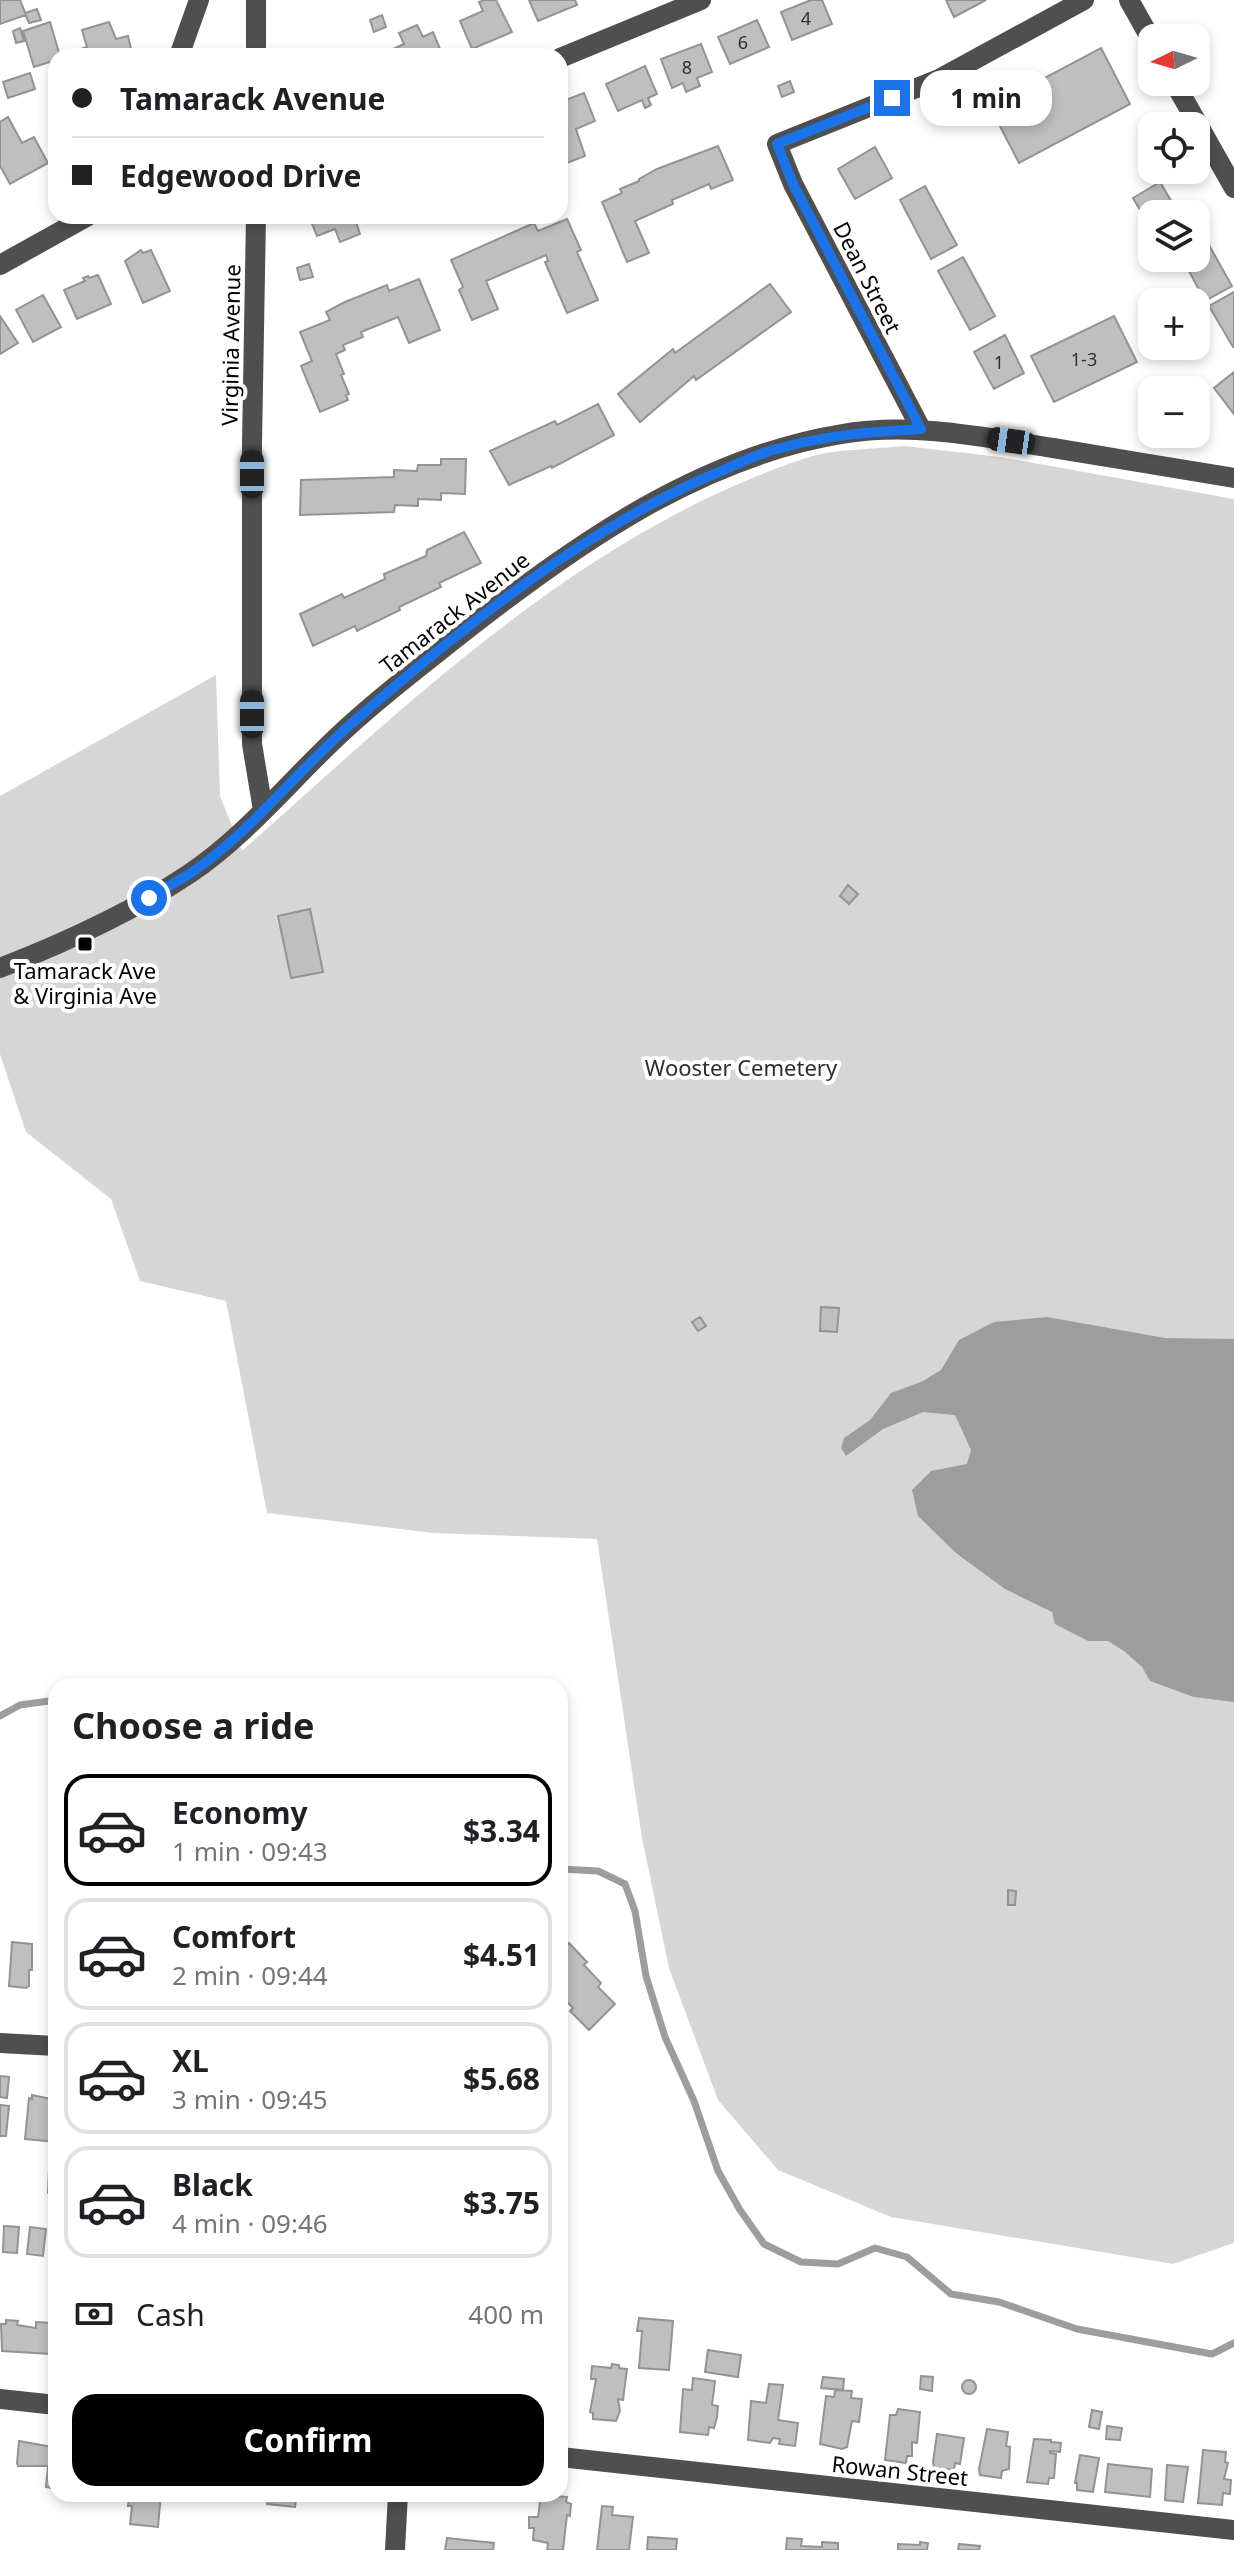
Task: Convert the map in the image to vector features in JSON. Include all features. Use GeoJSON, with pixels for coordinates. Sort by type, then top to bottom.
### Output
{"type":"FeatureCollection","features":[{"type":"Feature","properties":{"kind":"street"},"geometry":{"type":"LineString","coordinates":[[182,48],[199,0]]}},
{"type":"Feature","properties":{"kind":"street"},"geometry":{"type":"LineString","coordinates":[[256,0],[256,48]]}},
{"type":"Feature","properties":{"kind":"street"},"geometry":{"type":"LineString","coordinates":[[568,55],[701,0]]}},
{"type":"Feature","properties":{"kind":"street","name":"Dean Street"},"geometry":{"type":"LineString","coordinates":[[921,429],[793,184],[777,144],[939,79],[1084,0]]}},
{"type":"Feature","properties":{"kind":"street"},"geometry":{"type":"LineString","coordinates":[[1129,0],[1142,24]]}},
{"type":"Feature","properties":{"kind":"street"},"geometry":{"type":"LineString","coordinates":[[1182,96],[1234,188]]}},
{"type":"Feature","properties":{"kind":"street"},"geometry":{"type":"LineString","coordinates":[[0,265],[74,224]]}},
{"type":"Feature","properties":{"kind":"street","name":"Virginia Avenue"},"geometry":{"type":"LineString","coordinates":[[256,224],[252,744],[263,810]]}},
{"type":"Feature","properties":{"kind":"street","name":"Tamarack Avenue"},"geometry":{"type":"LineString","coordinates":[[0,968],[128,910],[191,873],[263,810],[350,725],[530,580],[626,517],[702,478],[774,449],[844,433],[921,429],[1234,478]]}},
{"type":"Feature","properties":{"kind":"street"},"geometry":{"type":"LineString","coordinates":[[0,2043],[48,2046]]}},
{"type":"Feature","properties":{"kind":"street"},"geometry":{"type":"LineString","coordinates":[[0,2399],[48,2404]]}},
{"type":"Feature","properties":{"kind":"street","name":"Rowan Street"},"geometry":{"type":"LineString","coordinates":[[568,2458],[1234,2530]]}},
{"type":"Feature","properties":{"kind":"street"},"geometry":{"type":"LineString","coordinates":[[395,2550],[398,2502]]}},
{"type":"Feature","properties":{"kind":"green space","name":"Wooster Cemetery"},"geometry":{"type":"Polygon","coordinates":[[[905,446],[1000,457],[1234,499],[1234,2243],[1173,2264],[891,2217],[778,2170],[718,2100],[669,1968],[642,1838],[597,1539],[433,1533],[267,1513],[226,1301],[140,1281],[111,1199],[26,1132],[0,1054],[0,796],[216,675],[220,796],[242,851],[371,736],[506,624],[650,528],[728,489],[809,457],[905,446]]]}},
{"type":"Feature","properties":{"kind":"shaded area"},"geometry":{"type":"Polygon","coordinates":[[[1047,1317],[1165,1338],[1234,1339],[1234,1702],[1194,1697],[1150,1681],[1142,1667],[1124,1651],[1108,1641],[1088,1641],[1055,1624],[1052,1612],[1005,1589],[956,1553],[918,1516],[912,1490],[931,1471],[967,1464],[971,1450],[955,1415],[923,1412],[883,1429],[846,1456],[841,1448],[844,1438],[870,1420],[891,1393],[923,1381],[941,1370],[959,1340],[994,1322],[1047,1317]]]}},
{"type":"Feature","properties":{"kind":"building"},"geometry":{"type":"Polygon","coordinates":[[[0,0],[20,0],[26,15],[0,24],[0,0]]]}},
{"type":"Feature","properties":{"kind":"building"},"geometry":{"type":"Polygon","coordinates":[[[496,0],[512,32],[472,48],[460,21],[483,11],[479,2],[496,0]]]}},
{"type":"Feature","properties":{"kind":"building"},"geometry":{"type":"Polygon","coordinates":[[[529,0],[575,0],[577,5],[538,21],[529,0]]]}},
{"type":"Feature","properties":{"kind":"building"},"geometry":{"type":"Polygon","coordinates":[[[811,0],[822,0],[832,24],[792,40],[781,12],[811,0]]]}},
{"type":"Feature","properties":{"kind":"building"},"geometry":{"type":"Polygon","coordinates":[[[946,0],[986,0],[954,17],[946,0]]]}},
{"type":"Feature","properties":{"kind":"building"},"geometry":{"type":"Polygon","coordinates":[[[37,9],[41,20],[29,23],[25,13],[37,9]]]}},
{"type":"Feature","properties":{"kind":"building"},"geometry":{"type":"Polygon","coordinates":[[[382,15],[386,27],[374,32],[370,20],[382,15]]]}},
{"type":"Feature","properties":{"kind":"building"},"geometry":{"type":"Polygon","coordinates":[[[757,20],[769,47],[730,64],[718,37],[757,20]]]}},
{"type":"Feature","properties":{"kind":"building"},"geometry":{"type":"Polygon","coordinates":[[[50,22],[58,48],[48,48],[48,63],[34,67],[23,31],[50,22]]]}},
{"type":"Feature","properties":{"kind":"building"},"geometry":{"type":"Polygon","coordinates":[[[109,22],[116,39],[128,36],[131,48],[84,48],[87,47],[82,30],[109,22]]]}},
{"type":"Feature","properties":{"kind":"building"},"geometry":{"type":"Polygon","coordinates":[[[417,25],[423,37],[433,32],[440,48],[395,48],[404,44],[399,33],[417,25]]]}},
{"type":"Feature","properties":{"kind":"building"},"geometry":{"type":"Polygon","coordinates":[[[20,28],[24,41],[16,43],[13,31],[20,28]]]}},
{"type":"Feature","properties":{"kind":"building"},"geometry":{"type":"Polygon","coordinates":[[[701,44],[712,72],[697,78],[700,86],[686,92],[683,83],[672,88],[661,59],[701,44]]]}},
{"type":"Feature","properties":{"kind":"building"},"geometry":{"type":"Polygon","coordinates":[[[1101,48],[1130,104],[1019,163],[990,107],[1101,48]]]}},
{"type":"Feature","properties":{"kind":"building"},"geometry":{"type":"Polygon","coordinates":[[[645,66],[657,94],[648,98],[651,105],[645,108],[642,100],[618,111],[606,84],[645,66]]]}},
{"type":"Feature","properties":{"kind":"building"},"geometry":{"type":"Polygon","coordinates":[[[30,73],[35,89],[8,98],[3,82],[30,73]]]}},
{"type":"Feature","properties":{"kind":"building"},"geometry":{"type":"Polygon","coordinates":[[[790,81],[794,92],[782,97],[778,86],[790,81]]]}},
{"type":"Feature","properties":{"kind":"building"},"geometry":{"type":"Polygon","coordinates":[[[584,93],[595,121],[576,129],[585,156],[568,163],[568,99],[584,93]]]}},
{"type":"Feature","properties":{"kind":"building"},"geometry":{"type":"Polygon","coordinates":[[[8,117],[22,143],[34,137],[48,163],[10,184],[0,166],[0,122],[8,117]]]}},
{"type":"Feature","properties":{"kind":"building"},"geometry":{"type":"Polygon","coordinates":[[[718,146],[733,180],[711,189],[709,184],[635,221],[649,253],[627,262],[602,202],[622,193],[620,189],[657,169],[718,146]]]}},
{"type":"Feature","properties":{"kind":"building"},"geometry":{"type":"Polygon","coordinates":[[[875,147],[892,178],[855,199],[838,169],[875,147]]]}},
{"type":"Feature","properties":{"kind":"building"},"geometry":{"type":"Polygon","coordinates":[[[1161,184],[1171,200],[1138,200],[1138,206],[1133,198],[1161,184]]]}},
{"type":"Feature","properties":{"kind":"building"},"geometry":{"type":"Polygon","coordinates":[[[925,186],[957,245],[931,259],[900,200],[925,186]]]}},
{"type":"Feature","properties":{"kind":"building"},"geometry":{"type":"Polygon","coordinates":[[[568,221],[581,250],[577,252],[598,300],[567,313],[545,262],[548,261],[546,255],[486,281],[498,309],[472,320],[459,290],[463,287],[451,260],[532,224],[538,231],[555,224],[568,224],[568,221]]]}},
{"type":"Feature","properties":{"kind":"building"},"geometry":{"type":"Polygon","coordinates":[[[312,224],[357,224],[360,234],[340,242],[335,229],[317,236],[312,224]]]}},
{"type":"Feature","properties":{"kind":"building"},"geometry":{"type":"Polygon","coordinates":[[[1210,247],[1232,286],[1210,298],[1210,288],[1198,288],[1189,272],[1210,272],[1210,247]]]}},
{"type":"Feature","properties":{"kind":"building"},"geometry":{"type":"Polygon","coordinates":[[[141,250],[143,253],[151,250],[170,291],[143,303],[125,261],[141,250]]]}},
{"type":"Feature","properties":{"kind":"building"},"geometry":{"type":"Polygon","coordinates":[[[963,257],[995,316],[970,330],[938,271],[963,257]]]}},
{"type":"Feature","properties":{"kind":"building"},"geometry":{"type":"Polygon","coordinates":[[[309,264],[313,277],[300,280],[297,268],[309,264]]]}},
{"type":"Feature","properties":{"kind":"building"},"geometry":{"type":"Polygon","coordinates":[[[98,275],[111,304],[77,319],[64,290],[85,281],[83,278],[98,275]]]}},
{"type":"Feature","properties":{"kind":"building"},"geometry":{"type":"Polygon","coordinates":[[[419,279],[440,330],[409,343],[398,317],[361,332],[363,337],[343,345],[345,350],[336,354],[344,374],[341,375],[349,394],[346,395],[348,400],[320,412],[301,366],[312,361],[300,332],[330,320],[326,312],[345,302],[387,285],[389,291],[419,279]]]}},
{"type":"Feature","properties":{"kind":"building"},"geometry":{"type":"Polygon","coordinates":[[[770,284],[791,312],[696,380],[694,376],[640,422],[618,394],[673,349],[675,353],[770,284]]]}},
{"type":"Feature","properties":{"kind":"building"},"geometry":{"type":"Polygon","coordinates":[[[1234,292],[1233,347],[1210,308],[1234,292]]]}},
{"type":"Feature","properties":{"kind":"building"},"geometry":{"type":"Polygon","coordinates":[[[43,295],[61,327],[33,342],[16,310],[43,295]]]}},
{"type":"Feature","properties":{"kind":"building"},"geometry":{"type":"Polygon","coordinates":[[[0,316],[18,343],[0,354],[0,316]]]}},
{"type":"Feature","properties":{"kind":"building"},"geometry":{"type":"Polygon","coordinates":[[[1114,316],[1137,362],[1054,402],[1031,356],[1114,316]]]}},
{"type":"Feature","properties":{"kind":"building"},"geometry":{"type":"Polygon","coordinates":[[[1005,335],[1024,373],[994,389],[974,352],[1005,335]]]}},
{"type":"Feature","properties":{"kind":"building"},"geometry":{"type":"Polygon","coordinates":[[[1234,372],[1234,414],[1214,388],[1234,372]]]}},
{"type":"Feature","properties":{"kind":"building"},"geometry":{"type":"Polygon","coordinates":[[[598,404],[614,435],[552,468],[509,485],[490,451],[555,421],[557,425],[598,404]]]}},
{"type":"Feature","properties":{"kind":"building"},"geometry":{"type":"Polygon","coordinates":[[[441,459],[466,459],[465,494],[441,493],[441,500],[418,499],[418,506],[395,505],[394,512],[300,515],[301,480],[394,477],[394,470],[417,471],[418,465],[441,465],[441,459]]]}},
{"type":"Feature","properties":{"kind":"building"},"geometry":{"type":"Polygon","coordinates":[[[464,532],[481,563],[439,583],[441,587],[399,607],[400,610],[357,631],[355,626],[313,646],[300,614],[342,594],[344,598],[385,579],[384,574],[426,556],[427,550],[464,532]]]}},
{"type":"Feature","properties":{"kind":"building"},"geometry":{"type":"Polygon","coordinates":[[[848,885],[858,894],[849,904],[840,896],[848,885]]]}},
{"type":"Feature","properties":{"kind":"building"},"geometry":{"type":"Polygon","coordinates":[[[310,909],[323,972],[291,978],[278,916],[310,909]]]}},
{"type":"Feature","properties":{"kind":"building"},"geometry":{"type":"Polygon","coordinates":[[[821,1307],[839,1308],[837,1332],[820,1331],[821,1307]]]}},
{"type":"Feature","properties":{"kind":"building"},"geometry":{"type":"Polygon","coordinates":[[[700,1317],[706,1326],[698,1331],[692,1322],[700,1317]]]}},
{"type":"Feature","properties":{"kind":"building"},"geometry":{"type":"Polygon","coordinates":[[[1008,1890],[1016,1891],[1015,1905],[1008,1905],[1008,1890]]]}},
{"type":"Feature","properties":{"kind":"building"},"geometry":{"type":"Polygon","coordinates":[[[12,1942],[32,1944],[32,1970],[29,1970],[29,1986],[26,1988],[9,1986],[12,1942]]]}},
{"type":"Feature","properties":{"kind":"building"},"geometry":{"type":"Polygon","coordinates":[[[568,1944],[587,1962],[584,1965],[601,1983],[598,1987],[615,2004],[589,2030],[570,2011],[573,2008],[568,2003],[568,1944]]]}},
{"type":"Feature","properties":{"kind":"building"},"geometry":{"type":"Polygon","coordinates":[[[0,2076],[9,2077],[7,2098],[0,2097],[0,2076]]]}},
{"type":"Feature","properties":{"kind":"building"},"geometry":{"type":"Polygon","coordinates":[[[32,2095],[48,2098],[48,2141],[25,2139],[29,2098],[32,2099],[32,2095]]]}},
{"type":"Feature","properties":{"kind":"building"},"geometry":{"type":"Polygon","coordinates":[[[0,2105],[9,2106],[6,2136],[0,2136],[0,2105]]]}},
{"type":"Feature","properties":{"kind":"building"},"geometry":{"type":"Polygon","coordinates":[[[4,2226],[19,2227],[17,2253],[3,2252],[4,2226]]]}},
{"type":"Feature","properties":{"kind":"building"},"geometry":{"type":"Polygon","coordinates":[[[30,2227],[46,2229],[43,2256],[27,2254],[30,2227]]]}},
{"type":"Feature","properties":{"kind":"building"},"geometry":{"type":"Polygon","coordinates":[[[639,2318],[673,2321],[669,2370],[639,2368],[642,2331],[637,2331],[639,2318]]]}},
{"type":"Feature","properties":{"kind":"building"},"geometry":{"type":"Polygon","coordinates":[[[6,2320],[18,2321],[17,2325],[36,2328],[36,2322],[48,2323],[48,2354],[2,2351],[1,2324],[6,2324],[6,2320]]]}},
{"type":"Feature","properties":{"kind":"building"},"geometry":{"type":"Polygon","coordinates":[[[708,2350],[741,2355],[738,2377],[705,2372],[708,2350]]]}},
{"type":"Feature","properties":{"kind":"building"},"geometry":{"type":"Polygon","coordinates":[[[612,2364],[627,2369],[623,2400],[618,2399],[620,2411],[616,2421],[593,2419],[590,2412],[596,2379],[591,2379],[592,2366],[611,2368],[612,2364]]]}},
{"type":"Feature","properties":{"kind":"building"},"geometry":{"type":"Polygon","coordinates":[[[921,2376],[933,2377],[932,2391],[920,2389],[921,2376]]]}},
{"type":"Feature","properties":{"kind":"building"},"geometry":{"type":"Polygon","coordinates":[[[823,2377],[844,2379],[843,2390],[821,2388],[823,2377]]]}},
{"type":"Feature","properties":{"kind":"building"},"geometry":{"type":"Polygon","coordinates":[[[693,2378],[715,2381],[712,2405],[718,2406],[717,2417],[714,2428],[709,2427],[708,2435],[680,2432],[683,2389],[692,2390],[693,2378]]]}},
{"type":"Feature","properties":{"kind":"building"},"geometry":{"type":"Polygon","coordinates":[[[969,2380],[976,2387],[969,2394],[962,2387],[969,2380]]]}},
{"type":"Feature","properties":{"kind":"building"},"geometry":{"type":"Polygon","coordinates":[[[769,2384],[783,2385],[778,2420],[798,2423],[795,2446],[779,2444],[780,2439],[773,2438],[770,2443],[748,2440],[751,2401],[766,2403],[769,2384]]]}},
{"type":"Feature","properties":{"kind":"building"},"geometry":{"type":"Polygon","coordinates":[[[835,2390],[852,2391],[851,2398],[862,2399],[859,2422],[852,2421],[847,2447],[842,2449],[820,2444],[826,2396],[834,2397],[835,2390]]]}},
{"type":"Feature","properties":{"kind":"building"},"geometry":{"type":"Polygon","coordinates":[[[898,2409],[920,2412],[917,2443],[912,2442],[912,2456],[907,2456],[906,2463],[885,2460],[890,2415],[896,2415],[898,2409]]]}},
{"type":"Feature","properties":{"kind":"building"},"geometry":{"type":"Polygon","coordinates":[[[1092,2410],[1102,2412],[1099,2429],[1089,2427],[1092,2410]]]}},
{"type":"Feature","properties":{"kind":"building"},"geometry":{"type":"Polygon","coordinates":[[[1107,2426],[1122,2428],[1120,2440],[1106,2439],[1107,2426]]]}},
{"type":"Feature","properties":{"kind":"building"},"geometry":{"type":"Polygon","coordinates":[[[987,2429],[1008,2432],[1009,2469],[1002,2471],[1001,2478],[980,2475],[987,2429]]]}},
{"type":"Feature","properties":{"kind":"building"},"geometry":{"type":"Polygon","coordinates":[[[937,2434],[964,2438],[960,2464],[955,2463],[954,2470],[940,2468],[940,2472],[935,2472],[933,2462],[937,2434]]]}},
{"type":"Feature","properties":{"kind":"building"},"geometry":{"type":"Polygon","coordinates":[[[1034,2439],[1061,2443],[1060,2452],[1050,2451],[1056,2454],[1054,2478],[1049,2478],[1048,2484],[1027,2482],[1034,2439]]]}},
{"type":"Feature","properties":{"kind":"building"},"geometry":{"type":"Polygon","coordinates":[[[19,2441],[48,2446],[48,2466],[18,2466],[19,2441]]]}},
{"type":"Feature","properties":{"kind":"building"},"geometry":{"type":"Polygon","coordinates":[[[1203,2450],[1226,2452],[1225,2462],[1228,2463],[1224,2479],[1231,2480],[1230,2494],[1223,2493],[1222,2505],[1198,2503],[1203,2450]]]}},
{"type":"Feature","properties":{"kind":"building"},"geometry":{"type":"Polygon","coordinates":[[[1080,2455],[1099,2458],[1093,2492],[1077,2490],[1075,2483],[1080,2455]]]}},
{"type":"Feature","properties":{"kind":"building"},"geometry":{"type":"Polygon","coordinates":[[[1108,2464],[1152,2469],[1150,2497],[1105,2492],[1108,2464]]]}},
{"type":"Feature","properties":{"kind":"building"},"geometry":{"type":"Polygon","coordinates":[[[1167,2465],[1188,2467],[1183,2502],[1165,2500],[1167,2465]]]}},
{"type":"Feature","properties":{"kind":"building"},"geometry":{"type":"Polygon","coordinates":[[[128,2502],[160,2502],[158,2527],[130,2524],[132,2506],[128,2506],[128,2502]]]}},
{"type":"Feature","properties":{"kind":"building"},"geometry":{"type":"Polygon","coordinates":[[[267,2502],[296,2502],[295,2507],[267,2502]]]}},
{"type":"Feature","properties":{"kind":"building"},"geometry":{"type":"Polygon","coordinates":[[[540,2502],[571,2504],[563,2550],[547,2550],[548,2543],[533,2540],[534,2528],[529,2528],[529,2517],[538,2517],[540,2502]]]}},
{"type":"Feature","properties":{"kind":"building"},"geometry":{"type":"Polygon","coordinates":[[[602,2506],[613,2507],[612,2515],[633,2517],[629,2550],[597,2550],[602,2506]]]}},
{"type":"Feature","properties":{"kind":"building"},"geometry":{"type":"Polygon","coordinates":[[[648,2537],[677,2539],[676,2550],[647,2550],[648,2537]]]}},
{"type":"Feature","properties":{"kind":"building"},"geometry":{"type":"Polygon","coordinates":[[[447,2538],[494,2543],[493,2550],[445,2550],[447,2538]]]}},
{"type":"Feature","properties":{"kind":"building"},"geometry":{"type":"Polygon","coordinates":[[[787,2538],[802,2539],[801,2546],[822,2547],[822,2542],[838,2543],[838,2550],[786,2550],[787,2538]]]}},
{"type":"Feature","properties":{"kind":"building"},"geometry":{"type":"Polygon","coordinates":[[[920,2542],[928,2543],[927,2550],[898,2550],[898,2544],[920,2545],[920,2542]]]}},
{"type":"Feature","properties":{"kind":"building"},"geometry":{"type":"Polygon","coordinates":[[[959,2544],[980,2546],[979,2550],[958,2550],[959,2544]]]}},
{"type":"Feature","properties":{"kind":"waterway"},"geometry":{"type":"LineString","coordinates":[[0,1716],[20,1705],[48,1701]]}},
{"type":"Feature","properties":{"kind":"waterway"},"geometry":{"type":"LineString","coordinates":[[568,1869],[598,1871],[625,1884],[635,1911],[646,1976],[665,2037],[694,2101],[718,2171],[764,2244],[801,2262],[838,2264],[875,2248],[907,2257],[951,2294],[999,2302],[1077,2329],[1212,2354],[1234,2343]]}},
{"type":"Feature","properties":{"kind":"place","name":"Tamarack Ave & Virginia Ave"},"geometry":{"type":"Point","coordinates":[85,944]}},
{"type":"Feature","properties":{"kind":"route"},"geometry":{"type":"LineString","coordinates":[[149,898],[191,873],[243,830],[350,725],[437,653],[530,580],[626,517],[702,478],[774,449],[844,433],[921,429],[793,184],[777,144],[892,98]]}}]}
